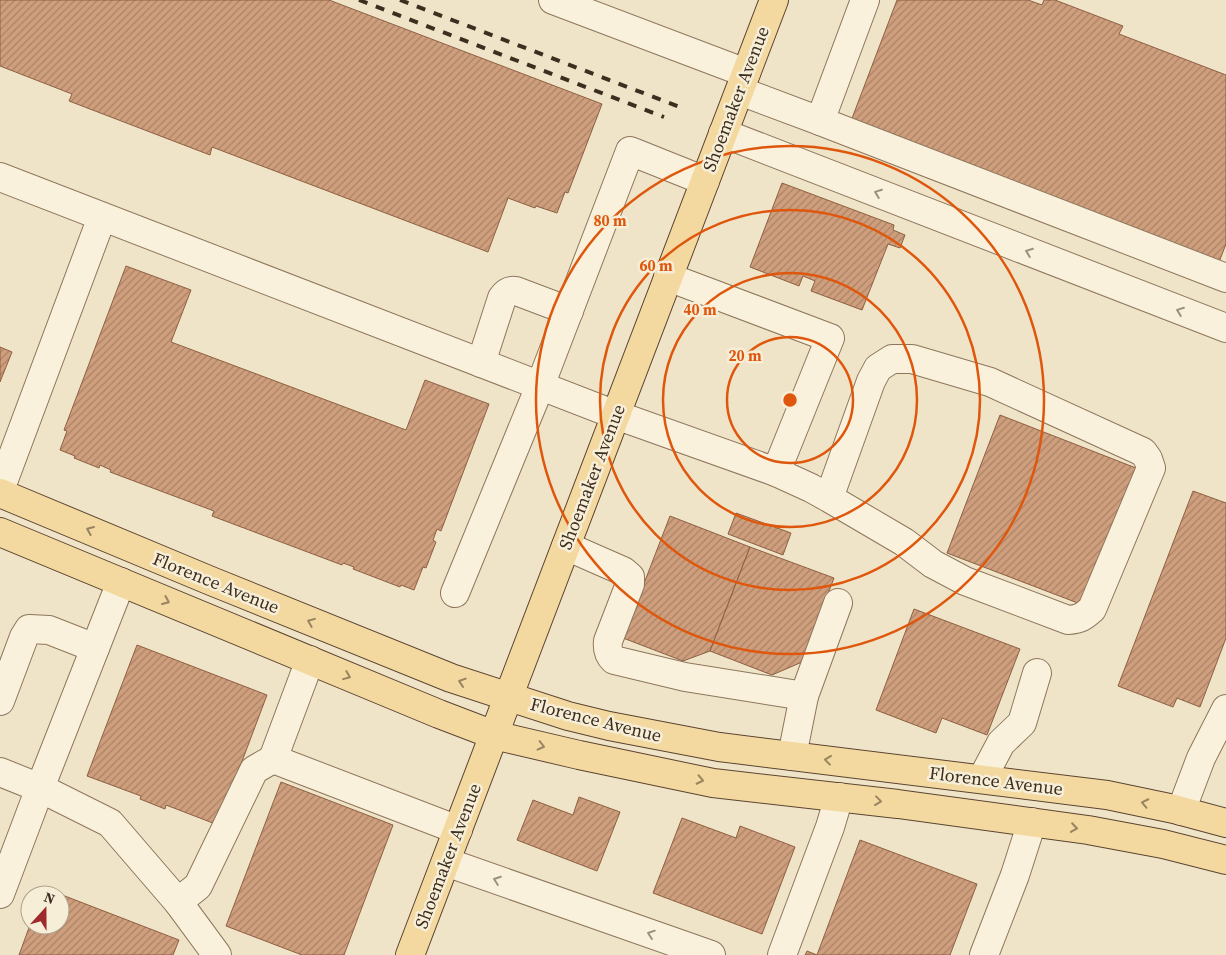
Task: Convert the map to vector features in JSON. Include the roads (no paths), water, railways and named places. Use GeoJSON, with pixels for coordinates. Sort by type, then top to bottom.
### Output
{"type":"FeatureCollection","features":[{"type":"Feature","properties":{"kind":"main road","name":"Shoemaker Avenue"},"geometry":{"type":"LineString","coordinates":[[410,955],[774,0]]}},
{"type":"Feature","properties":{"kind":"main road","name":"Florence Avenue"},"geometry":{"type":"LineString","coordinates":[[0,491],[134,549],[451,678],[568,716],[609,726],[719,746],[1107,795],[1226,823]]}},
{"type":"Feature","properties":{"kind":"main road","name":"Florence Avenue"},"geometry":{"type":"LineString","coordinates":[[0,532],[494,735],[713,783],[839,797],[1088,830],[1226,860]]}},
{"type":"Feature","properties":{"kind":"main road"},"geometry":{"type":"LineString","coordinates":[[122,582],[134,549]]}},
{"type":"Feature","properties":{"kind":"lane"},"geometry":{"type":"LineString","coordinates":[[553,0],[743,82],[820,121],[1226,278]]}},
{"type":"Feature","properties":{"kind":"lane"},"geometry":{"type":"LineString","coordinates":[[820,121],[865,0]]}},
{"type":"Feature","properties":{"kind":"lane"},"geometry":{"type":"LineString","coordinates":[[723,133],[1226,328]]}},
{"type":"Feature","properties":{"kind":"lane"},"geometry":{"type":"LineString","coordinates":[[455,593],[540,386],[630,152],[705,181]]}},
{"type":"Feature","properties":{"kind":"lane"},"geometry":{"type":"LineString","coordinates":[[0,177],[616,415],[776,472],[829,498],[904,542],[933,564],[965,581],[1068,620],[1077,620],[1092,610],[1151,468],[1143,452],[990,382],[912,359],[892,359],[878,368],[871,381],[829,498]]}},
{"type":"Feature","properties":{"kind":"lane"},"geometry":{"type":"LineString","coordinates":[[0,491],[102,216]]}},
{"type":"Feature","properties":{"kind":"lane"},"geometry":{"type":"LineString","coordinates":[[668,277],[830,338],[776,472]]}},
{"type":"Feature","properties":{"kind":"lane"},"geometry":{"type":"LineString","coordinates":[[481,363],[502,298],[510,290],[569,311]]}},
{"type":"Feature","properties":{"kind":"lane"},"geometry":{"type":"LineString","coordinates":[[566,546],[623,571],[630,577],[630,584],[608,641],[609,656],[614,660],[685,677],[804,696]]}},
{"type":"Feature","properties":{"kind":"lane"},"geometry":{"type":"LineString","coordinates":[[0,894],[122,582]]}},
{"type":"Feature","properties":{"kind":"lane"},"geometry":{"type":"LineString","coordinates":[[792,756],[804,696],[838,603]]}},
{"type":"Feature","properties":{"kind":"lane"},"geometry":{"type":"LineString","coordinates":[[0,701],[24,636],[29,629],[49,630],[95,648]]}},
{"type":"Feature","properties":{"kind":"lane"},"geometry":{"type":"LineString","coordinates":[[178,902],[198,886],[254,770],[273,759],[310,660]]}},
{"type":"Feature","properties":{"kind":"lane"},"geometry":{"type":"LineString","coordinates":[[982,779],[1001,743],[1022,723],[1037,673]]}},
{"type":"Feature","properties":{"kind":"lane"},"geometry":{"type":"LineString","coordinates":[[1181,811],[1201,758],[1226,709]]}},
{"type":"Feature","properties":{"kind":"lane"},"geometry":{"type":"LineString","coordinates":[[273,759],[458,830]]}},
{"type":"Feature","properties":{"kind":"lane"},"geometry":{"type":"LineString","coordinates":[[0,772],[40,788],[110,823],[178,902],[217,955]]}},
{"type":"Feature","properties":{"kind":"lane"},"geometry":{"type":"LineString","coordinates":[[782,955],[839,797]]}},
{"type":"Feature","properties":{"kind":"lane"},"geometry":{"type":"LineString","coordinates":[[984,955],[1015,874],[1032,822]]}},
{"type":"Feature","properties":{"kind":"lane"},"geometry":{"type":"LineString","coordinates":[[446,862],[701,953]]}},
{"type":"Feature","properties":{"kind":"railway"},"geometry":{"type":"LineString","coordinates":[[359,0],[664,117]]}},
{"type":"Feature","properties":{"kind":"railway"},"geometry":{"type":"LineString","coordinates":[[400,0],[685,109]]}}]}
